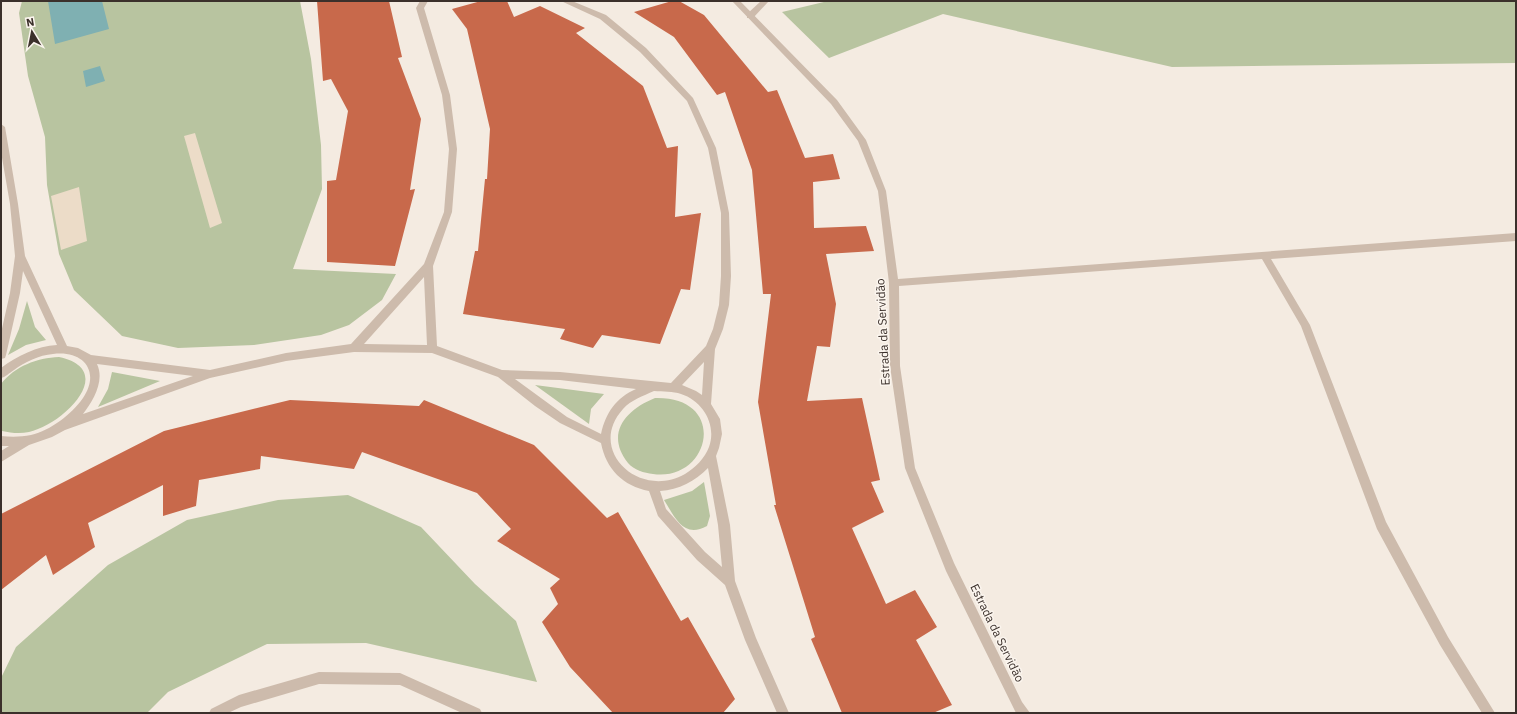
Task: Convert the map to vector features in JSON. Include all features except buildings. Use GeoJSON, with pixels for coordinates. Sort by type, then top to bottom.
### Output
{"type":"FeatureCollection","features":[{"type":"Feature","properties":{"kind":"street"},"geometry":{"type":"LineString","coordinates":[[354,348],[428,266],[448,212],[453,148],[446,95],[420,8],[424,1]]}},
{"type":"Feature","properties":{"kind":"street"},"geometry":{"type":"LineString","coordinates":[[565,1],[603,17],[643,50],[690,100],[712,148],[725,214],[726,276],[724,304],[718,329],[710,349],[706,405]]}},
{"type":"Feature","properties":{"kind":"street","name":"Estrada da Servidão"},"geometry":{"type":"LineString","coordinates":[[736,1],[834,102],[862,140],[882,191],[894,283],[895,366],[910,468],[950,568],[1018,706],[1024,713]]}},
{"type":"Feature","properties":{"kind":"street"},"geometry":{"type":"LineString","coordinates":[[750,16],[765,1]]}},
{"type":"Feature","properties":{"kind":"street"},"geometry":{"type":"LineString","coordinates":[[1,127],[14,204],[20,256],[15,293],[1,355]]}},
{"type":"Feature","properties":{"kind":"street"},"geometry":{"type":"LineString","coordinates":[[894,283],[1516,237]]}},
{"type":"Feature","properties":{"kind":"street"},"geometry":{"type":"LineString","coordinates":[[20,256],[64,349]]}},
{"type":"Feature","properties":{"kind":"street"},"geometry":{"type":"LineString","coordinates":[[1265,256],[1305,325],[1381,525],[1444,641],[1489,713]]}},
{"type":"Feature","properties":{"kind":"street"},"geometry":{"type":"LineString","coordinates":[[428,266],[432,349]]}},
{"type":"Feature","properties":{"kind":"street"},"geometry":{"type":"LineString","coordinates":[[1,441],[9,443],[27,441],[46,435],[64,425],[210,374],[286,357],[354,348],[432,349],[502,374],[560,376],[654,387],[674,387],[692,393],[706,405],[715,420],[717,439],[711,457],[697,474],[676,485],[653,487],[634,482],[618,472],[609,458],[605,440],[609,422],[619,406],[635,394],[654,387]]}},
{"type":"Feature","properties":{"kind":"street"},"geometry":{"type":"LineString","coordinates":[[1,374],[12,365],[29,356],[47,350],[64,349],[78,352],[89,359],[210,374]]}},
{"type":"Feature","properties":{"kind":"street"},"geometry":{"type":"LineString","coordinates":[[674,387],[710,349]]}},
{"type":"Feature","properties":{"kind":"street"},"geometry":{"type":"LineString","coordinates":[[64,425],[79,412],[90,397],[95,382],[95,369],[89,359]]}},
{"type":"Feature","properties":{"kind":"street"},"geometry":{"type":"LineString","coordinates":[[502,374],[548,411],[588,434],[605,440]]}},
{"type":"Feature","properties":{"kind":"street"},"geometry":{"type":"LineString","coordinates":[[1,457],[27,441]]}},
{"type":"Feature","properties":{"kind":"street"},"geometry":{"type":"LineString","coordinates":[[711,457],[724,524],[729,580],[751,640],[783,713]]}},
{"type":"Feature","properties":{"kind":"street"},"geometry":{"type":"LineString","coordinates":[[653,487],[662,512],[701,556],[729,580]]}},
{"type":"Feature","properties":{"kind":"street"},"geometry":{"type":"LineString","coordinates":[[215,713],[238,701],[320,678],[400,679],[476,713]]}},
{"type":"Feature","properties":{"kind":"green space"},"geometry":{"type":"Polygon","coordinates":[[[22,1],[300,1],[311,59],[321,145],[322,189],[293,269],[396,274],[382,300],[349,325],[321,335],[254,345],[178,348],[122,336],[74,290],[59,254],[47,185],[45,137],[28,76],[19,13],[22,1]]]}},
{"type":"Feature","properties":{"kind":"green space"},"geometry":{"type":"Polygon","coordinates":[[[828,1],[1516,1],[1516,63],[1172,67],[943,14],[829,58],[782,12],[828,1]]]}},
{"type":"Feature","properties":{"kind":"green space"},"geometry":{"type":"Polygon","coordinates":[[[27,301],[35,327],[46,340],[26,345],[8,355],[19,329],[27,301]]]}},
{"type":"Feature","properties":{"kind":"green space"},"geometry":{"type":"Polygon","coordinates":[[[59,357],[76,364],[84,373],[85,385],[79,397],[69,409],[43,427],[22,433],[2,431],[1,384],[13,372],[27,364],[43,359],[59,357]]]}},
{"type":"Feature","properties":{"kind":"green space"},"geometry":{"type":"Polygon","coordinates":[[[112,372],[160,381],[98,407],[108,389],[112,372]]]}},
{"type":"Feature","properties":{"kind":"green space"},"geometry":{"type":"Polygon","coordinates":[[[535,385],[604,394],[591,409],[589,424],[535,385]]]}},
{"type":"Feature","properties":{"kind":"green space"},"geometry":{"type":"Polygon","coordinates":[[[655,398],[679,401],[694,410],[702,423],[704,438],[699,453],[688,465],[673,473],[653,474],[636,469],[628,463],[621,452],[618,442],[622,424],[627,416],[644,403],[655,398]]]}},
{"type":"Feature","properties":{"kind":"green space"},"geometry":{"type":"Polygon","coordinates":[[[704,482],[710,516],[707,526],[692,530],[686,528],[676,519],[664,500],[692,491],[704,482]]]}},
{"type":"Feature","properties":{"kind":"green space"},"geometry":{"type":"Polygon","coordinates":[[[348,495],[421,527],[475,584],[516,621],[537,682],[366,643],[267,644],[168,692],[147,713],[1,713],[1,678],[16,647],[108,565],[187,520],[278,500],[348,495]]]}},
{"type":"Feature","properties":{"kind":"shaded area"},"geometry":{"type":"Polygon","coordinates":[[[195,133],[222,223],[210,228],[184,136],[195,133]]]}},
{"type":"Feature","properties":{"kind":"shaded area"},"geometry":{"type":"Polygon","coordinates":[[[79,187],[87,241],[61,250],[51,196],[79,187]]]}},
{"type":"Feature","properties":{"kind":"water"},"geometry":{"type":"Polygon","coordinates":[[[48,1],[102,1],[109,29],[55,44],[48,1]]]}},
{"type":"Feature","properties":{"kind":"water"},"geometry":{"type":"Polygon","coordinates":[[[100,66],[105,81],[86,87],[83,71],[100,66]]]}}]}
